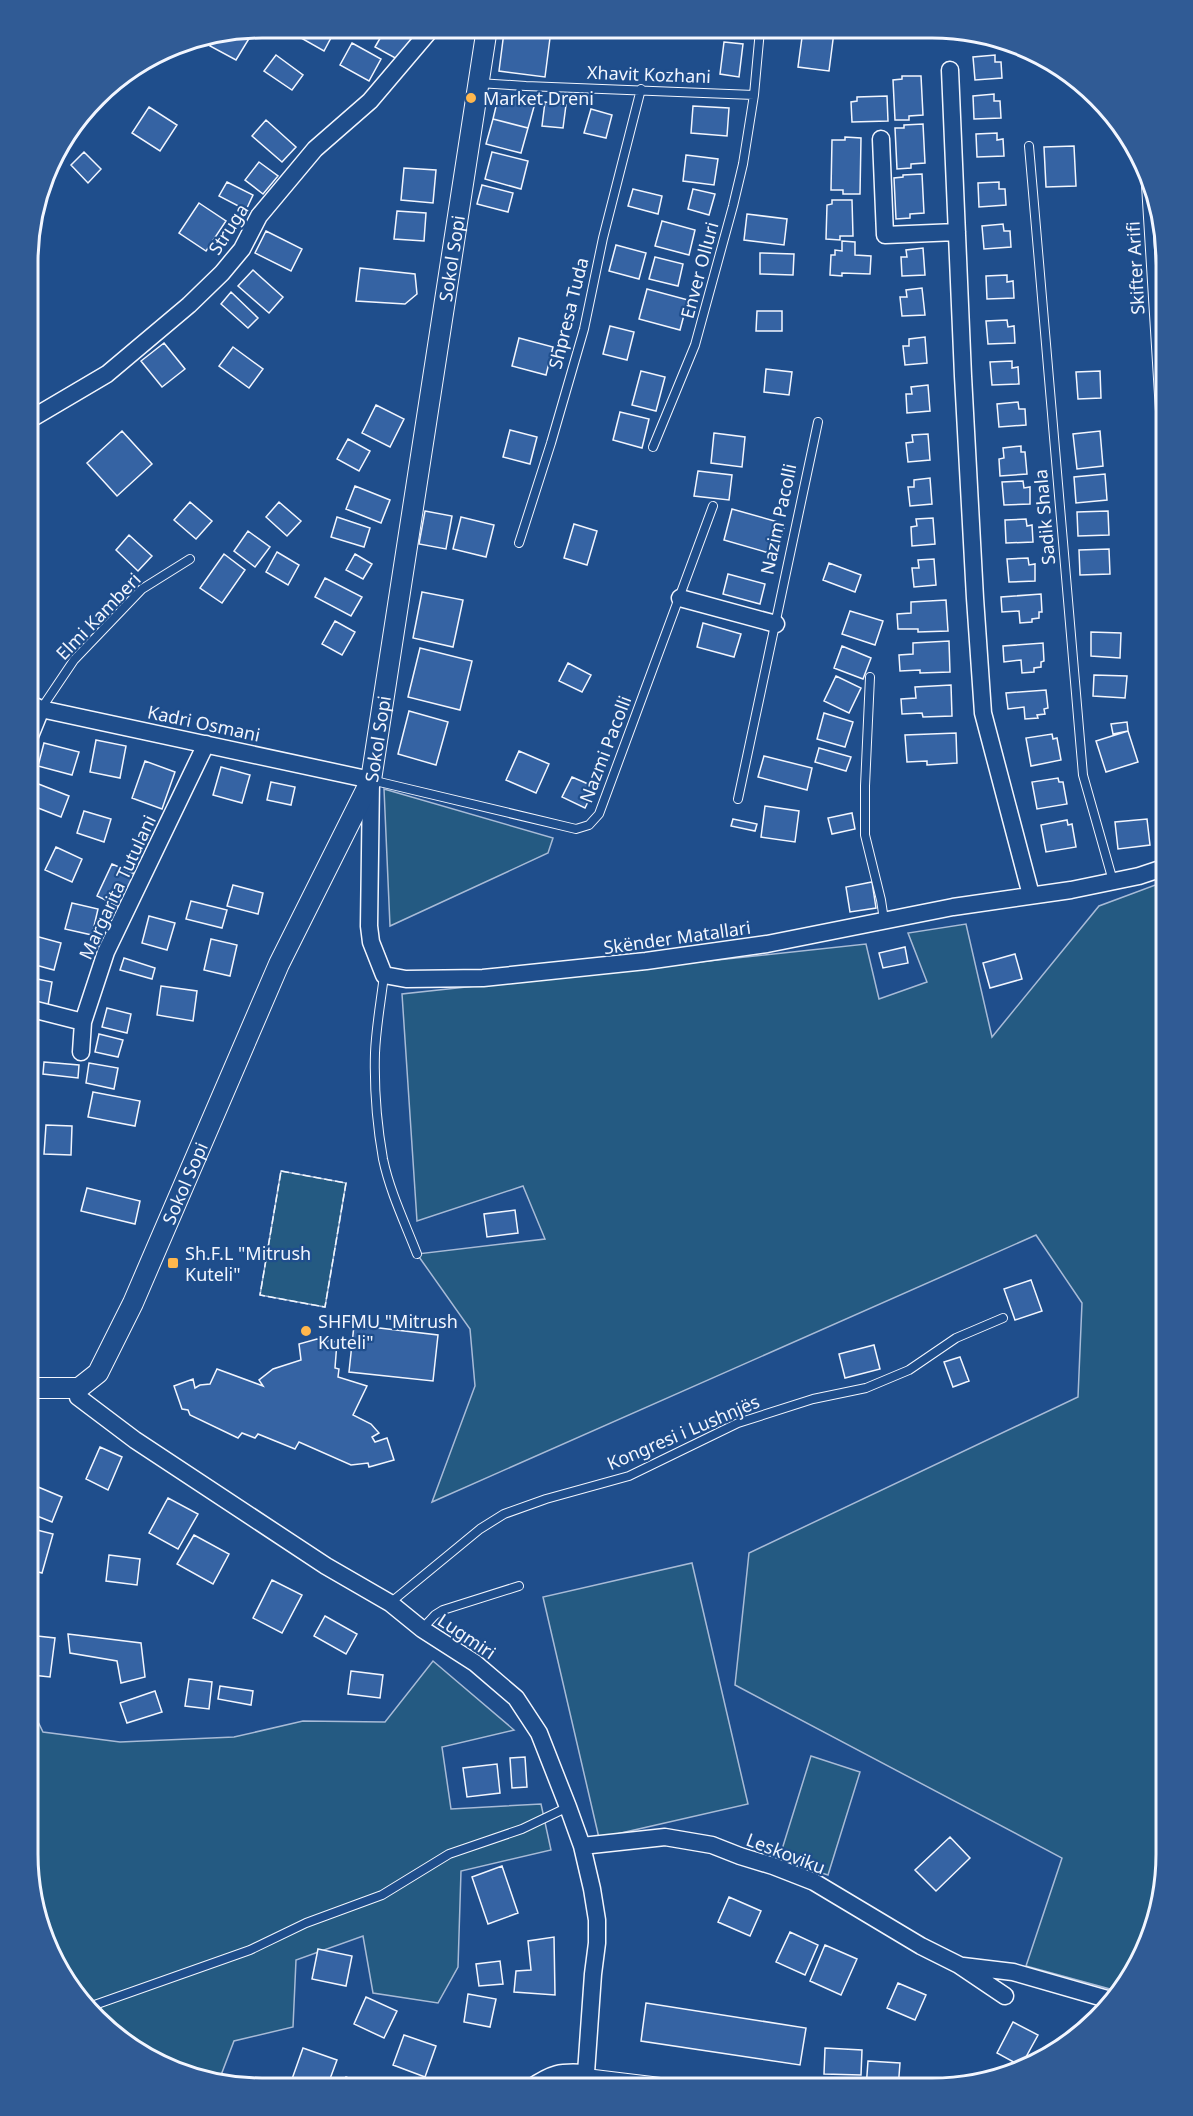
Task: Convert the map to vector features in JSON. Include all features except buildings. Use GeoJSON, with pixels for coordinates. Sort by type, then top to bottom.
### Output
{"type":"FeatureCollection","features":[{"type":"Feature","properties":{"kind":"street","name":"Struga"},"geometry":{"type":"LineString","coordinates":[[38,415],[106,374],[189,305],[222,273],[242,249],[259,216],[315,149],[369,101],[423,38]]}},
{"type":"Feature","properties":{"kind":"street","name":"Sokol Sopi"},"geometry":{"type":"LineString","coordinates":[[79,1388],[98,1373],[129,1311],[279,964],[371,780],[486,38]]}},
{"type":"Feature","properties":{"kind":"street"},"geometry":{"type":"LineString","coordinates":[[950,69],[975,598],[983,713],[1031,895]]}},
{"type":"Feature","properties":{"kind":"street"},"geometry":{"type":"LineString","coordinates":[[880,139],[885,235],[957,232]]}},
{"type":"Feature","properties":{"kind":"street"},"geometry":{"type":"LineString","coordinates":[[680,598],[776,624]]}},
{"type":"Feature","properties":{"kind":"street","name":"Kadri Osmani"},"geometry":{"type":"LineString","coordinates":[[38,707],[371,780]]}},
{"type":"Feature","properties":{"kind":"street","name":"Margarita Tutulani"},"geometry":{"type":"LineString","coordinates":[[81,1052],[83,1022],[106,952],[206,744]]}},
{"type":"Feature","properties":{"kind":"street"},"geometry":{"type":"LineString","coordinates":[[371,780],[369,926],[371,942],[384,975]]}},
{"type":"Feature","properties":{"kind":"street","name":"Skënder Matallari"},"geometry":{"type":"LineString","coordinates":[[384,975],[406,979],[483,978],[592,968],[767,944],[953,907],[1113,881],[1156,870]]}},
{"type":"Feature","properties":{"kind":"street"},"geometry":{"type":"LineString","coordinates":[[38,1011],[83,1022]]}},
{"type":"Feature","properties":{"kind":"street"},"geometry":{"type":"LineString","coordinates":[[38,1388],[79,1388]]}},
{"type":"Feature","properties":{"kind":"street","name":"Lugmiri"},"geometry":{"type":"LineString","coordinates":[[79,1388],[78,1397],[135,1440],[326,1566],[390,1603],[422,1629],[475,1663],[516,1698],[538,1733],[568,1807],[582,1846],[597,1920],[588,2078]]}},
{"type":"Feature","properties":{"kind":"street","name":"Leskoviku"},"geometry":{"type":"LineString","coordinates":[[582,1846],[665,1838],[712,1845],[814,1882],[921,1946],[959,1965],[1005,1996]]}},
{"type":"Feature","properties":{"kind":"street","name":"Leskoviku"},"geometry":{"type":"LineString","coordinates":[[959,1965],[1013,1972],[1103,1998]]}},
{"type":"Feature","properties":{"kind":"street"},"geometry":{"type":"LineString","coordinates":[[545,2078],[563,2071],[582,2078]]}},
{"type":"Feature","properties":{"kind":"lane"},"geometry":{"type":"LineString","coordinates":[[754,95],[759,38]]}},
{"type":"Feature","properties":{"kind":"lane","name":"Xhavit Kozhani"},"geometry":{"type":"LineString","coordinates":[[478,83],[754,95]]}},
{"type":"Feature","properties":{"kind":"lane","name":"Shpresa Tuda"},"geometry":{"type":"LineString","coordinates":[[519,543],[584,328],[603,238],[640,89]]}},
{"type":"Feature","properties":{"kind":"lane","name":"Enver Olluri"},"geometry":{"type":"LineString","coordinates":[[653,447],[695,345],[703,318],[743,164],[754,95]]}},
{"type":"Feature","properties":{"kind":"lane","name":"Sadik Shala"},"geometry":{"type":"LineString","coordinates":[[1029,146],[1083,775],[1113,881]]}},
{"type":"Feature","properties":{"kind":"lane","name":"Skifter Arifi"},"geometry":{"type":"LineString","coordinates":[[1147,199],[1156,347]]}},
{"type":"Feature","properties":{"kind":"lane","name":"Nazim Pacolli"},"geometry":{"type":"LineString","coordinates":[[738,799],[818,422]]}},
{"type":"Feature","properties":{"kind":"lane","name":"Nazmi Pacolli"},"geometry":{"type":"LineString","coordinates":[[371,780],[576,829],[589,825],[599,814],[713,506]]}},
{"type":"Feature","properties":{"kind":"lane","name":"Elmi Kamberi"},"geometry":{"type":"LineString","coordinates":[[38,702],[74,660],[142,589],[190,560]]}},
{"type":"Feature","properties":{"kind":"lane"},"geometry":{"type":"LineString","coordinates":[[870,677],[865,835],[884,920]]}},
{"type":"Feature","properties":{"kind":"lane"},"geometry":{"type":"LineString","coordinates":[[384,975],[375,1052],[376,1105],[383,1159],[391,1187],[417,1254]]}},
{"type":"Feature","properties":{"kind":"lane","name":"Kongresi i Lushnjës"},"geometry":{"type":"LineString","coordinates":[[390,1603],[480,1529],[504,1514],[546,1499],[629,1476],[738,1423],[813,1399],[866,1388],[909,1370],[957,1338],[1003,1318]]}},
{"type":"Feature","properties":{"kind":"lane"},"geometry":{"type":"LineString","coordinates":[[422,1629],[443,1610],[519,1586]]}},
{"type":"Feature","properties":{"kind":"lane"},"geometry":{"type":"LineString","coordinates":[[95,2005],[249,1950],[306,1923],[382,1895],[449,1854],[522,1829],[568,1807]]}},
{"type":"Feature","properties":{"kind":"shaded area"},"geometry":{"type":"Polygon","coordinates":[[[384,789],[553,838],[548,853],[390,926],[384,789]]]}},
{"type":"Feature","properties":{"kind":"shaded area"},"geometry":{"type":"Polygon","coordinates":[[[1156,885],[1156,1855],[1154,1884],[1144,1927],[1126,1967],[1110,1989],[1026,1966],[1062,1858],[735,1685],[749,1553],[1078,1397],[1082,1303],[1036,1235],[432,1502],[475,1386],[470,1329],[417,1254],[545,1239],[523,1186],[417,1221],[402,994],[866,944],[879,999],[927,982],[908,933],[966,924],[992,1037],[1099,906],[1156,885]]]}},
{"type":"Feature","properties":{"kind":"shaded area"},"geometry":{"type":"Polygon","coordinates":[[[281,1171],[346,1183],[325,1307],[260,1295],[281,1171]]]}},
{"type":"Feature","properties":{"kind":"shaded area"},"geometry":{"type":"Polygon","coordinates":[[[692,1563],[748,1804],[599,1838],[543,1597],[692,1563]]]}},
{"type":"Feature","properties":{"kind":"shaded area"},"geometry":{"type":"Polygon","coordinates":[[[433,1661],[514,1730],[442,1747],[451,1809],[541,1804],[551,1850],[461,1871],[458,1967],[438,2003],[373,1993],[363,1936],[296,1960],[293,2027],[234,2041],[221,2075],[189,2067],[149,2049],[103,2013],[67,1967],[45,1913],[38,1870],[38,1722],[43,1732],[120,1742],[234,1737],[303,1721],[385,1722],[433,1661]]]}},
{"type":"Feature","properties":{"kind":"shaded area"},"geometry":{"type":"Polygon","coordinates":[[[811,1756],[860,1772],[828,1875],[779,1859],[811,1756]]]}},
{"type":"Feature","properties":{"kind":"fence"},"geometry":{"type":"LineString","coordinates":[[281,1171],[346,1183],[325,1307],[260,1295],[281,1171]]}},
{"type":"Feature","properties":{"kind":"place","name":"Market Dreni"},"geometry":{"type":"Point","coordinates":[471,98]}},
{"type":"Feature","properties":{"kind":"place","name":"Sh.F.L \"Mitrush Kuteli\""},"geometry":{"type":"Point","coordinates":[173,1263]}},
{"type":"Feature","properties":{"kind":"place","name":"SHFMU \"Mitrush Kuteli\""},"geometry":{"type":"Point","coordinates":[306,1331]}}]}
